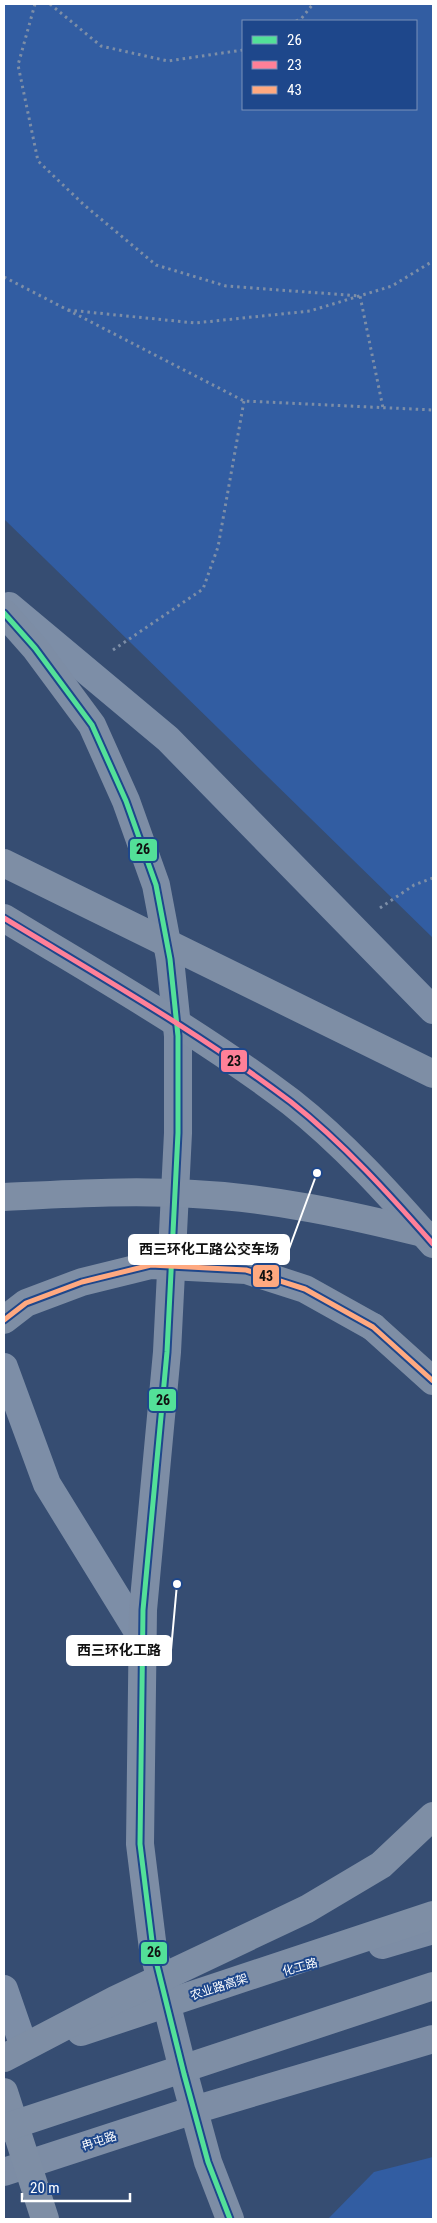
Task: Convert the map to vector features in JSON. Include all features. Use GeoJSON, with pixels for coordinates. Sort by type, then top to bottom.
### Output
{"type":"FeatureCollection","features":[{"type":"Feature","properties":{"kind":"highway"},"geometry":{"type":"LineString","coordinates":[[4,863],[433,1074]]}},
{"type":"Feature","properties":{"kind":"highway"},"geometry":{"type":"LineString","coordinates":[[4,918],[205,1040],[292,1104],[388,1193],[433,1244]]}},
{"type":"Feature","properties":{"kind":"highway"},"geometry":{"type":"LineString","coordinates":[[4,1197],[116,1191],[195,1194],[341,1213],[433,1236]]}},
{"type":"Feature","properties":{"kind":"highway"},"geometry":{"type":"LineString","coordinates":[[4,1320],[26,1303],[82,1282],[151,1266],[246,1270],[305,1289],[373,1327],[433,1381]]}},
{"type":"Feature","properties":{"kind":"highway"},"geometry":{"type":"LineString","coordinates":[[10,2050],[306,1909],[381,1865],[433,1816]]}},
{"type":"Feature","properties":{"kind":"highway","name":"农业路高架"},"geometry":{"type":"LineString","coordinates":[[10,2050],[433,1915]]}},
{"type":"Feature","properties":{"kind":"highway"},"geometry":{"type":"LineString","coordinates":[[4,2128],[433,1986]]}},
{"type":"Feature","properties":{"kind":"highway"},"geometry":{"type":"LineString","coordinates":[[4,2092],[45,2219]]}},
{"type":"Feature","properties":{"kind":"main road"},"geometry":{"type":"LineString","coordinates":[[4,613],[35,648],[92,725],[126,802],[156,884],[170,959],[178,1036],[178,1143],[167,1352],[143,1610],[140,1844],[153,1949],[166,2004],[208,2162],[230,2219]]}},
{"type":"Feature","properties":{"kind":"main road","name":"化工路"},"geometry":{"type":"LineString","coordinates":[[166,2004],[433,1930]]}},
{"type":"Feature","properties":{"kind":"main road"},"geometry":{"type":"LineString","coordinates":[[10,2050],[166,2004]]}},
{"type":"Feature","properties":{"kind":"main road"},"geometry":{"type":"LineString","coordinates":[[194,2110],[433,2039]]}},
{"type":"Feature","properties":{"kind":"main road","name":"冉屯路"},"geometry":{"type":"LineString","coordinates":[[4,2172],[194,2110]]}},
{"type":"Feature","properties":{"kind":"street"},"geometry":{"type":"LineString","coordinates":[[4,602],[168,739],[433,1010]]}},
{"type":"Feature","properties":{"kind":"street"},"geometry":{"type":"LineString","coordinates":[[4,1367],[47,1484],[143,1640]]}},
{"type":"Feature","properties":{"kind":"street"},"geometry":{"type":"LineString","coordinates":[[4,1989],[10,2050]]}},
{"type":"Feature","properties":{"kind":"path"},"geometry":{"type":"LineString","coordinates":[[35,4],[18,65],[38,161],[83,204],[156,266],[226,286],[360,296]]}},
{"type":"Feature","properties":{"kind":"path"},"geometry":{"type":"LineString","coordinates":[[50,4],[101,46],[168,61],[242,50]]}},
{"type":"Feature","properties":{"kind":"path"},"geometry":{"type":"LineString","coordinates":[[298,20],[313,4]]}},
{"type":"Feature","properties":{"kind":"path"},"geometry":{"type":"LineString","coordinates":[[66,309],[195,323],[310,311],[392,286],[433,261]]}},
{"type":"Feature","properties":{"kind":"path"},"geometry":{"type":"LineString","coordinates":[[4,277],[244,401],[433,410]]}},
{"type":"Feature","properties":{"kind":"path"},"geometry":{"type":"LineString","coordinates":[[360,296],[383,408]]}},
{"type":"Feature","properties":{"kind":"path"},"geometry":{"type":"LineString","coordinates":[[85,669],[203,589],[218,547],[244,401]]}},
{"type":"Feature","properties":{"kind":"path"},"geometry":{"type":"LineString","coordinates":[[353,927],[414,885],[433,878]]}},
{"type":"Feature","properties":{"kind":"shaded area"},"geometry":{"type":"Polygon","coordinates":[[[4,4],[433,4],[433,938],[4,519],[4,4]]]}},
{"type":"Feature","properties":{"kind":"shaded area"},"geometry":{"type":"Polygon","coordinates":[[[433,2157],[433,2219],[328,2219],[374,2172],[433,2157]]]}},
{"type":"Feature","properties":{"kind":"transit line","name":"26"},"geometry":{"type":"LineString","coordinates":[[4,613],[35,648],[92,725],[126,801],[156,885],[170,959],[178,1036],[178,1133],[167,1352],[143,1610],[140,1844],[153,1949],[208,2162],[230,2219]]}},
{"type":"Feature","properties":{"kind":"transit line","name":"23"},"geometry":{"type":"LineString","coordinates":[[4,918],[186,1029],[291,1102],[329,1134],[433,1244]]}},
{"type":"Feature","properties":{"kind":"transit line","name":"43"},"geometry":{"type":"LineString","coordinates":[[4,1320],[26,1303],[82,1282],[151,1265],[246,1270],[305,1289],[373,1327],[433,1381]]}},
{"type":"Feature","properties":{"kind":"place","name":"西三环化工路公交车场"},"geometry":{"type":"Point","coordinates":[317,1173]}},
{"type":"Feature","properties":{"kind":"place","name":"西三环化工路"},"geometry":{"type":"Point","coordinates":[177,1584]}}]}
